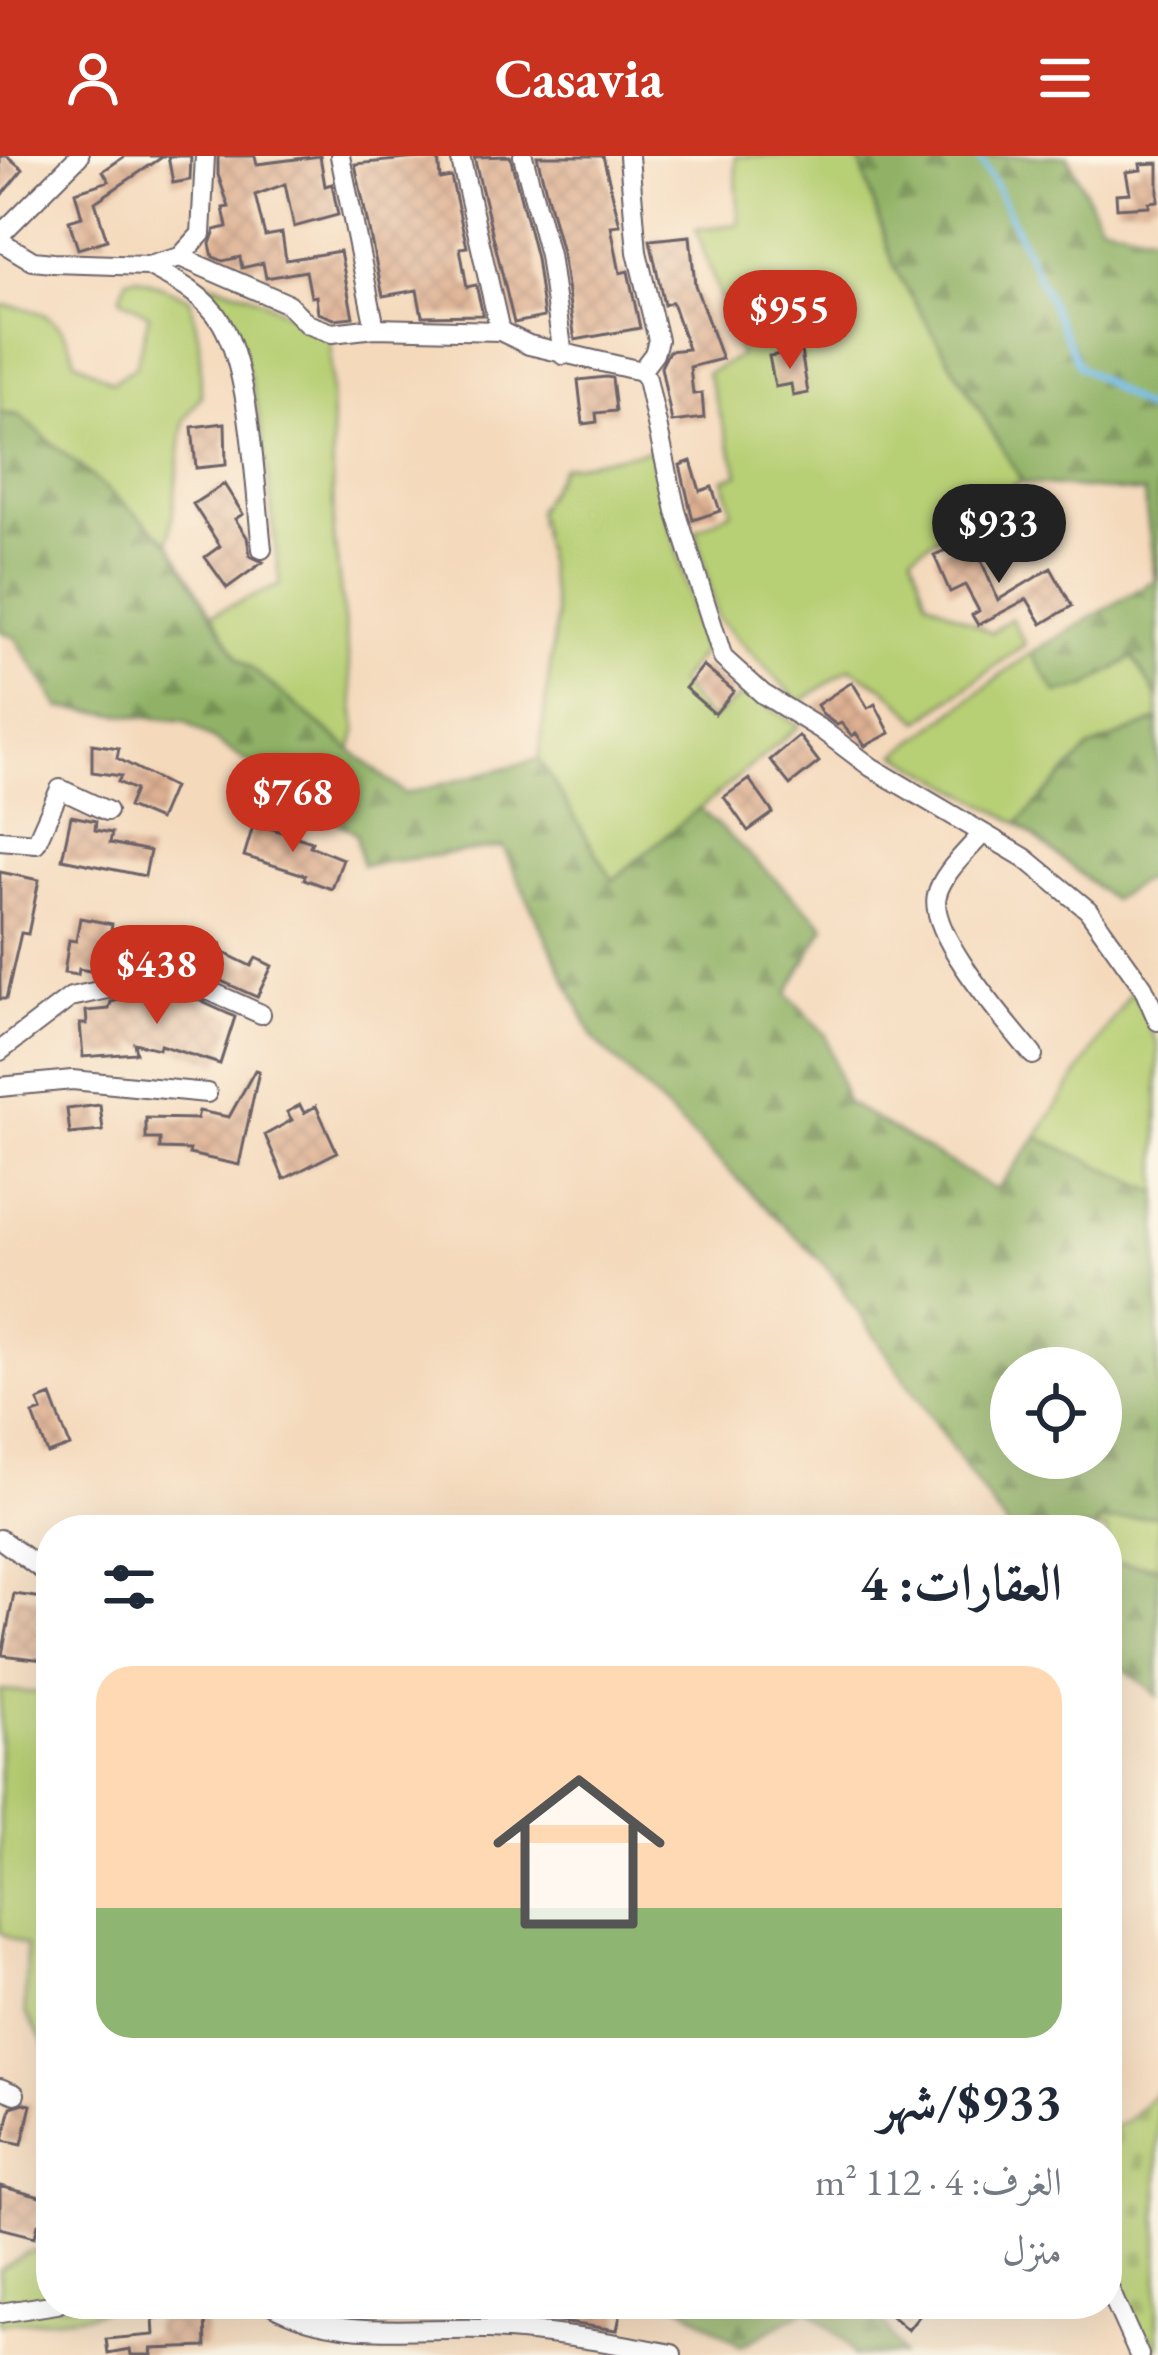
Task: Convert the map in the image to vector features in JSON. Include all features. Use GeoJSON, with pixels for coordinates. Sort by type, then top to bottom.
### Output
{"type":"FeatureCollection","features":[{"type":"Feature","properties":{"kind":"street"},"geometry":{"type":"LineString","coordinates":[[80,156],[0,238],[33,261],[148,266],[180,257],[201,234],[205,156]]}},
{"type":"Feature","properties":{"kind":"street"},"geometry":{"type":"LineString","coordinates":[[340,156],[375,328]]}},
{"type":"Feature","properties":{"kind":"street"},"geometry":{"type":"LineString","coordinates":[[460,156],[500,331]]}},
{"type":"Feature","properties":{"kind":"street"},"geometry":{"type":"LineString","coordinates":[[523,156],[549,255],[563,355]]}},
{"type":"Feature","properties":{"kind":"street"},"geometry":{"type":"LineString","coordinates":[[629,156],[638,252],[658,340],[641,371]]}},
{"type":"Feature","properties":{"kind":"street"},"geometry":{"type":"LineString","coordinates":[[180,257],[288,304],[307,324],[332,333],[375,328],[500,331],[563,355],[641,371],[647,379],[676,511],[723,658],[763,694],[872,767],[1025,858],[1088,910],[1143,987],[1158,1022]]}},
{"type":"Feature","properties":{"kind":"street"},"geometry":{"type":"LineString","coordinates":[[148,266],[192,290],[221,321],[238,371],[262,549]]}},
{"type":"Feature","properties":{"kind":"street"},"geometry":{"type":"LineString","coordinates":[[0,840],[36,842],[60,789],[107,812]]}},
{"type":"Feature","properties":{"kind":"street"},"geometry":{"type":"LineString","coordinates":[[982,834],[942,883],[936,913],[976,981],[1033,1055]]}},
{"type":"Feature","properties":{"kind":"street"},"geometry":{"type":"LineString","coordinates":[[0,1051],[70,997],[106,986],[149,980],[194,984],[261,1014]]}},
{"type":"Feature","properties":{"kind":"street"},"geometry":{"type":"LineString","coordinates":[[0,1087],[72,1080],[207,1093]]}},
{"type":"Feature","properties":{"kind":"street"},"geometry":{"type":"LineString","coordinates":[[0,1539],[36,1565]]}},
{"type":"Feature","properties":{"kind":"street"},"geometry":{"type":"LineString","coordinates":[[0,2312],[36,2307]]}},
{"type":"Feature","properties":{"kind":"street"},"geometry":{"type":"LineString","coordinates":[[1122,2317],[1139,2355]]}},
{"type":"Feature","properties":{"kind":"street"},"geometry":{"type":"LineString","coordinates":[[302,2319],[405,2332],[528,2332],[672,2354]]}},
{"type":"Feature","properties":{"kind":"green space"},"geometry":{"type":"Polygon","coordinates":[[[735,156],[858,156],[895,269],[1022,480],[912,554],[927,599],[991,633],[1011,618],[1025,644],[920,721],[885,688],[850,668],[800,702],[717,618],[696,530],[732,511],[724,479],[739,474],[707,373],[740,356],[696,229],[739,224],[735,156]]]}},
{"type":"Feature","properties":{"kind":"green space"},"geometry":{"type":"Polygon","coordinates":[[[858,156],[1068,156],[1100,223],[1158,236],[1158,699],[1133,657],[1086,687],[1057,693],[1031,653],[1155,580],[1144,493],[1023,483],[895,269],[858,156]]]}},
{"type":"Feature","properties":{"kind":"green space"},"geometry":{"type":"Polygon","coordinates":[[[171,272],[249,294],[330,336],[334,537],[357,730],[351,750],[238,658],[212,614],[280,585],[268,480],[257,408],[237,341],[212,298],[171,272]]]}},
{"type":"Feature","properties":{"kind":"green space"},"geometry":{"type":"Polygon","coordinates":[[[137,277],[190,298],[200,344],[201,396],[184,420],[169,542],[19,416],[0,412],[0,305],[49,318],[65,334],[75,360],[113,382],[136,366],[149,315],[120,298],[127,279],[137,277]]]}},
{"type":"Feature","properties":{"kind":"green space"},"geometry":{"type":"Polygon","coordinates":[[[0,412],[19,415],[169,542],[238,658],[405,794],[539,759],[613,880],[699,808],[825,926],[787,994],[826,1035],[846,1102],[996,1190],[1037,1137],[1158,1193],[1158,1515],[1122,1520],[1122,1515],[999,1515],[827,1267],[594,1039],[503,847],[362,865],[356,834],[185,721],[60,708],[15,637],[0,631],[0,412]]]}},
{"type":"Feature","properties":{"kind":"green space"},"geometry":{"type":"Polygon","coordinates":[[[651,450],[703,651],[678,683],[710,720],[746,692],[799,726],[613,881],[539,759],[556,617],[537,511],[562,467],[651,450]]]}},
{"type":"Feature","properties":{"kind":"green space"},"geometry":{"type":"Polygon","coordinates":[[[1031,653],[1058,693],[1086,687],[1133,656],[1158,699],[1158,720],[1090,748],[1018,823],[897,754],[1031,653]]]}},
{"type":"Feature","properties":{"kind":"green space"},"geometry":{"type":"Polygon","coordinates":[[[1158,720],[1158,876],[1155,873],[1112,900],[1018,823],[1090,748],[1158,720]]]}},
{"type":"Feature","properties":{"kind":"green space"},"geometry":{"type":"Polygon","coordinates":[[[1133,989],[1158,1046],[1158,1193],[1037,1137],[1133,989]]]}},
{"type":"Feature","properties":{"kind":"green space"},"geometry":{"type":"Polygon","coordinates":[[[1158,1515],[1158,1566],[1122,1564],[1122,1520],[1158,1515]]]}},
{"type":"Feature","properties":{"kind":"green space"},"geometry":{"type":"Polygon","coordinates":[[[1122,1564],[1158,1567],[1158,1696],[1122,1667],[1122,1564]]]}},
{"type":"Feature","properties":{"kind":"green space"},"geometry":{"type":"Polygon","coordinates":[[[0,1690],[36,1693],[36,2031],[25,2012],[26,1946],[0,1932],[0,1690]]]}},
{"type":"Feature","properties":{"kind":"green space"},"geometry":{"type":"Polygon","coordinates":[[[1158,2090],[1158,2346],[1149,2355],[1122,2299],[1122,2123],[1158,2090]]]}},
{"type":"Feature","properties":{"kind":"green space"},"geometry":{"type":"Polygon","coordinates":[[[36,2251],[36,2319],[49,2319],[0,2324],[0,2270],[36,2251]]]}},
{"type":"Feature","properties":{"kind":"green space"},"geometry":{"type":"Polygon","coordinates":[[[701,2319],[790,2319],[741,2346],[701,2319]]]}},
{"type":"Feature","properties":{"kind":"green space"},"geometry":{"type":"Polygon","coordinates":[[[819,2319],[882,2319],[902,2355],[853,2355],[819,2319]]]}},
{"type":"Feature","properties":{"kind":"building"},"geometry":{"type":"Polygon","coordinates":[[[0,156],[23,169],[0,197],[0,156]]]}},
{"type":"Feature","properties":{"kind":"building"},"geometry":{"type":"Polygon","coordinates":[[[125,156],[164,156],[95,202],[107,240],[78,249],[69,221],[82,217],[75,192],[109,181],[103,171],[125,156]]]}},
{"type":"Feature","properties":{"kind":"building"},"geometry":{"type":"Polygon","coordinates":[[[168,156],[191,156],[190,180],[173,183],[168,156]]]}},
{"type":"Feature","properties":{"kind":"building"},"geometry":{"type":"Polygon","coordinates":[[[218,156],[255,156],[257,164],[320,156],[325,186],[332,184],[338,215],[294,227],[285,184],[255,195],[265,236],[282,233],[286,260],[340,251],[353,317],[334,319],[318,313],[306,271],[266,278],[263,263],[242,268],[240,257],[223,261],[213,257],[210,244],[215,230],[227,227],[223,208],[229,207],[218,175],[218,156]]]}},
{"type":"Feature","properties":{"kind":"building"},"geometry":{"type":"Polygon","coordinates":[[[438,156],[440,179],[451,177],[467,247],[460,248],[467,287],[476,285],[483,315],[422,316],[417,290],[383,296],[355,164],[438,156]]]}},
{"type":"Feature","properties":{"kind":"building"},"geometry":{"type":"Polygon","coordinates":[[[510,156],[536,258],[544,317],[514,323],[474,157],[510,156]]]}},
{"type":"Feature","properties":{"kind":"building"},"geometry":{"type":"Polygon","coordinates":[[[537,156],[603,156],[620,225],[611,226],[620,273],[628,271],[640,328],[575,340],[562,253],[537,156]]]}},
{"type":"Feature","properties":{"kind":"building"},"geometry":{"type":"Polygon","coordinates":[[[1158,163],[1158,201],[1117,208],[1116,194],[1130,193],[1126,172],[1141,170],[1140,164],[1158,163]]]}},
{"type":"Feature","properties":{"kind":"building"},"geometry":{"type":"Polygon","coordinates":[[[690,236],[695,285],[722,359],[690,367],[693,394],[702,393],[704,418],[672,422],[661,367],[669,351],[688,349],[672,302],[664,305],[650,240],[690,236]]]}},
{"type":"Feature","properties":{"kind":"building"},"geometry":{"type":"Polygon","coordinates":[[[801,351],[808,393],[793,396],[791,384],[775,387],[769,356],[801,351]]]}},
{"type":"Feature","properties":{"kind":"building"},"geometry":{"type":"Polygon","coordinates":[[[612,378],[616,411],[596,413],[597,422],[583,424],[578,380],[612,378]]]}},
{"type":"Feature","properties":{"kind":"building"},"geometry":{"type":"Polygon","coordinates":[[[225,423],[226,465],[196,468],[192,427],[225,423]]]}},
{"type":"Feature","properties":{"kind":"building"},"geometry":{"type":"Polygon","coordinates":[[[691,461],[700,491],[712,487],[720,511],[693,520],[680,465],[691,461]]]}},
{"type":"Feature","properties":{"kind":"building"},"geometry":{"type":"Polygon","coordinates":[[[224,484],[243,514],[235,519],[247,537],[250,556],[263,562],[227,588],[205,557],[220,546],[193,504],[224,484]]]}},
{"type":"Feature","properties":{"kind":"building"},"geometry":{"type":"Polygon","coordinates":[[[972,539],[998,600],[1051,568],[1072,606],[1042,624],[1027,599],[978,625],[972,615],[979,611],[965,585],[950,592],[934,555],[972,539]]]}},
{"type":"Feature","properties":{"kind":"building"},"geometry":{"type":"Polygon","coordinates":[[[703,666],[734,691],[715,714],[685,688],[703,666]]]}},
{"type":"Feature","properties":{"kind":"building"},"geometry":{"type":"Polygon","coordinates":[[[852,682],[868,708],[875,704],[890,733],[865,746],[856,733],[852,736],[817,705],[852,682]]]}},
{"type":"Feature","properties":{"kind":"building"},"geometry":{"type":"Polygon","coordinates":[[[799,736],[819,762],[790,785],[770,760],[799,736]]]}},
{"type":"Feature","properties":{"kind":"building"},"geometry":{"type":"Polygon","coordinates":[[[92,744],[119,748],[117,758],[173,787],[159,820],[128,807],[135,790],[118,782],[121,776],[92,772],[92,744]]]}},
{"type":"Feature","properties":{"kind":"building"},"geometry":{"type":"Polygon","coordinates":[[[749,779],[773,813],[748,831],[724,797],[749,779]]]}},
{"type":"Feature","properties":{"kind":"building"},"geometry":{"type":"Polygon","coordinates":[[[71,816],[96,821],[95,830],[112,833],[110,843],[150,851],[145,876],[62,859],[71,816]]]}},
{"type":"Feature","properties":{"kind":"building"},"geometry":{"type":"Polygon","coordinates":[[[254,823],[312,842],[310,846],[343,859],[332,889],[304,879],[305,875],[244,856],[254,823]]]}},
{"type":"Feature","properties":{"kind":"building"},"geometry":{"type":"Polygon","coordinates":[[[0,872],[39,880],[28,934],[21,933],[6,999],[0,999],[0,872]]]}},
{"type":"Feature","properties":{"kind":"building"},"geometry":{"type":"Polygon","coordinates":[[[80,918],[112,924],[107,953],[123,954],[124,948],[131,949],[130,970],[111,975],[79,969],[78,975],[64,973],[69,940],[76,941],[80,918]]]}},
{"type":"Feature","properties":{"kind":"building"},"geometry":{"type":"Polygon","coordinates":[[[170,939],[221,944],[220,951],[251,966],[256,958],[272,966],[257,997],[199,971],[159,967],[161,951],[169,952],[170,939]]]}},
{"type":"Feature","properties":{"kind":"building"},"geometry":{"type":"Polygon","coordinates":[[[146,994],[191,997],[235,1017],[220,1064],[160,1045],[159,1049],[134,1043],[136,1053],[83,1057],[80,1024],[87,1024],[86,1011],[109,1009],[111,1002],[146,994]]]}},
{"type":"Feature","properties":{"kind":"building"},"geometry":{"type":"Polygon","coordinates":[[[255,1070],[259,1071],[239,1165],[189,1154],[190,1150],[160,1149],[160,1139],[146,1139],[146,1118],[197,1119],[199,1111],[229,1117],[255,1070]]]}},
{"type":"Feature","properties":{"kind":"building"},"geometry":{"type":"Polygon","coordinates":[[[100,1105],[103,1131],[70,1134],[67,1109],[100,1105]]]}},
{"type":"Feature","properties":{"kind":"building"},"geometry":{"type":"Polygon","coordinates":[[[300,1105],[304,1113],[316,1106],[337,1152],[284,1179],[265,1135],[292,1120],[287,1112],[300,1105]]]}},
{"type":"Feature","properties":{"kind":"building"},"geometry":{"type":"Polygon","coordinates":[[[51,1396],[70,1446],[48,1454],[33,1414],[42,1411],[38,1401],[51,1396]]]}},
{"type":"Feature","properties":{"kind":"building"},"geometry":{"type":"Polygon","coordinates":[[[14,1594],[36,1597],[36,1659],[2,1655],[14,1594]]]}},
{"type":"Feature","properties":{"kind":"building"},"geometry":{"type":"Polygon","coordinates":[[[31,2105],[22,2144],[3,2140],[11,2107],[31,2105]]]}},
{"type":"Feature","properties":{"kind":"building"},"geometry":{"type":"Polygon","coordinates":[[[0,2186],[36,2196],[35,2237],[0,2228],[0,2186]]]}},
{"type":"Feature","properties":{"kind":"building"},"geometry":{"type":"Polygon","coordinates":[[[153,2319],[205,2319],[206,2347],[151,2349],[152,2355],[131,2355],[130,2349],[108,2353],[106,2339],[154,2335],[153,2319]]]}},
{"type":"Feature","properties":{"kind":"building"},"geometry":{"type":"Polygon","coordinates":[[[546,2319],[619,2319],[617,2330],[546,2319]]]}},
{"type":"Feature","properties":{"kind":"building"},"geometry":{"type":"Polygon","coordinates":[[[895,2319],[917,2319],[908,2330],[895,2319]]]}},
{"type":"Feature","properties":{"kind":"waterway"},"geometry":{"type":"LineString","coordinates":[[978,156],[1079,366],[1158,417]]}}]}
